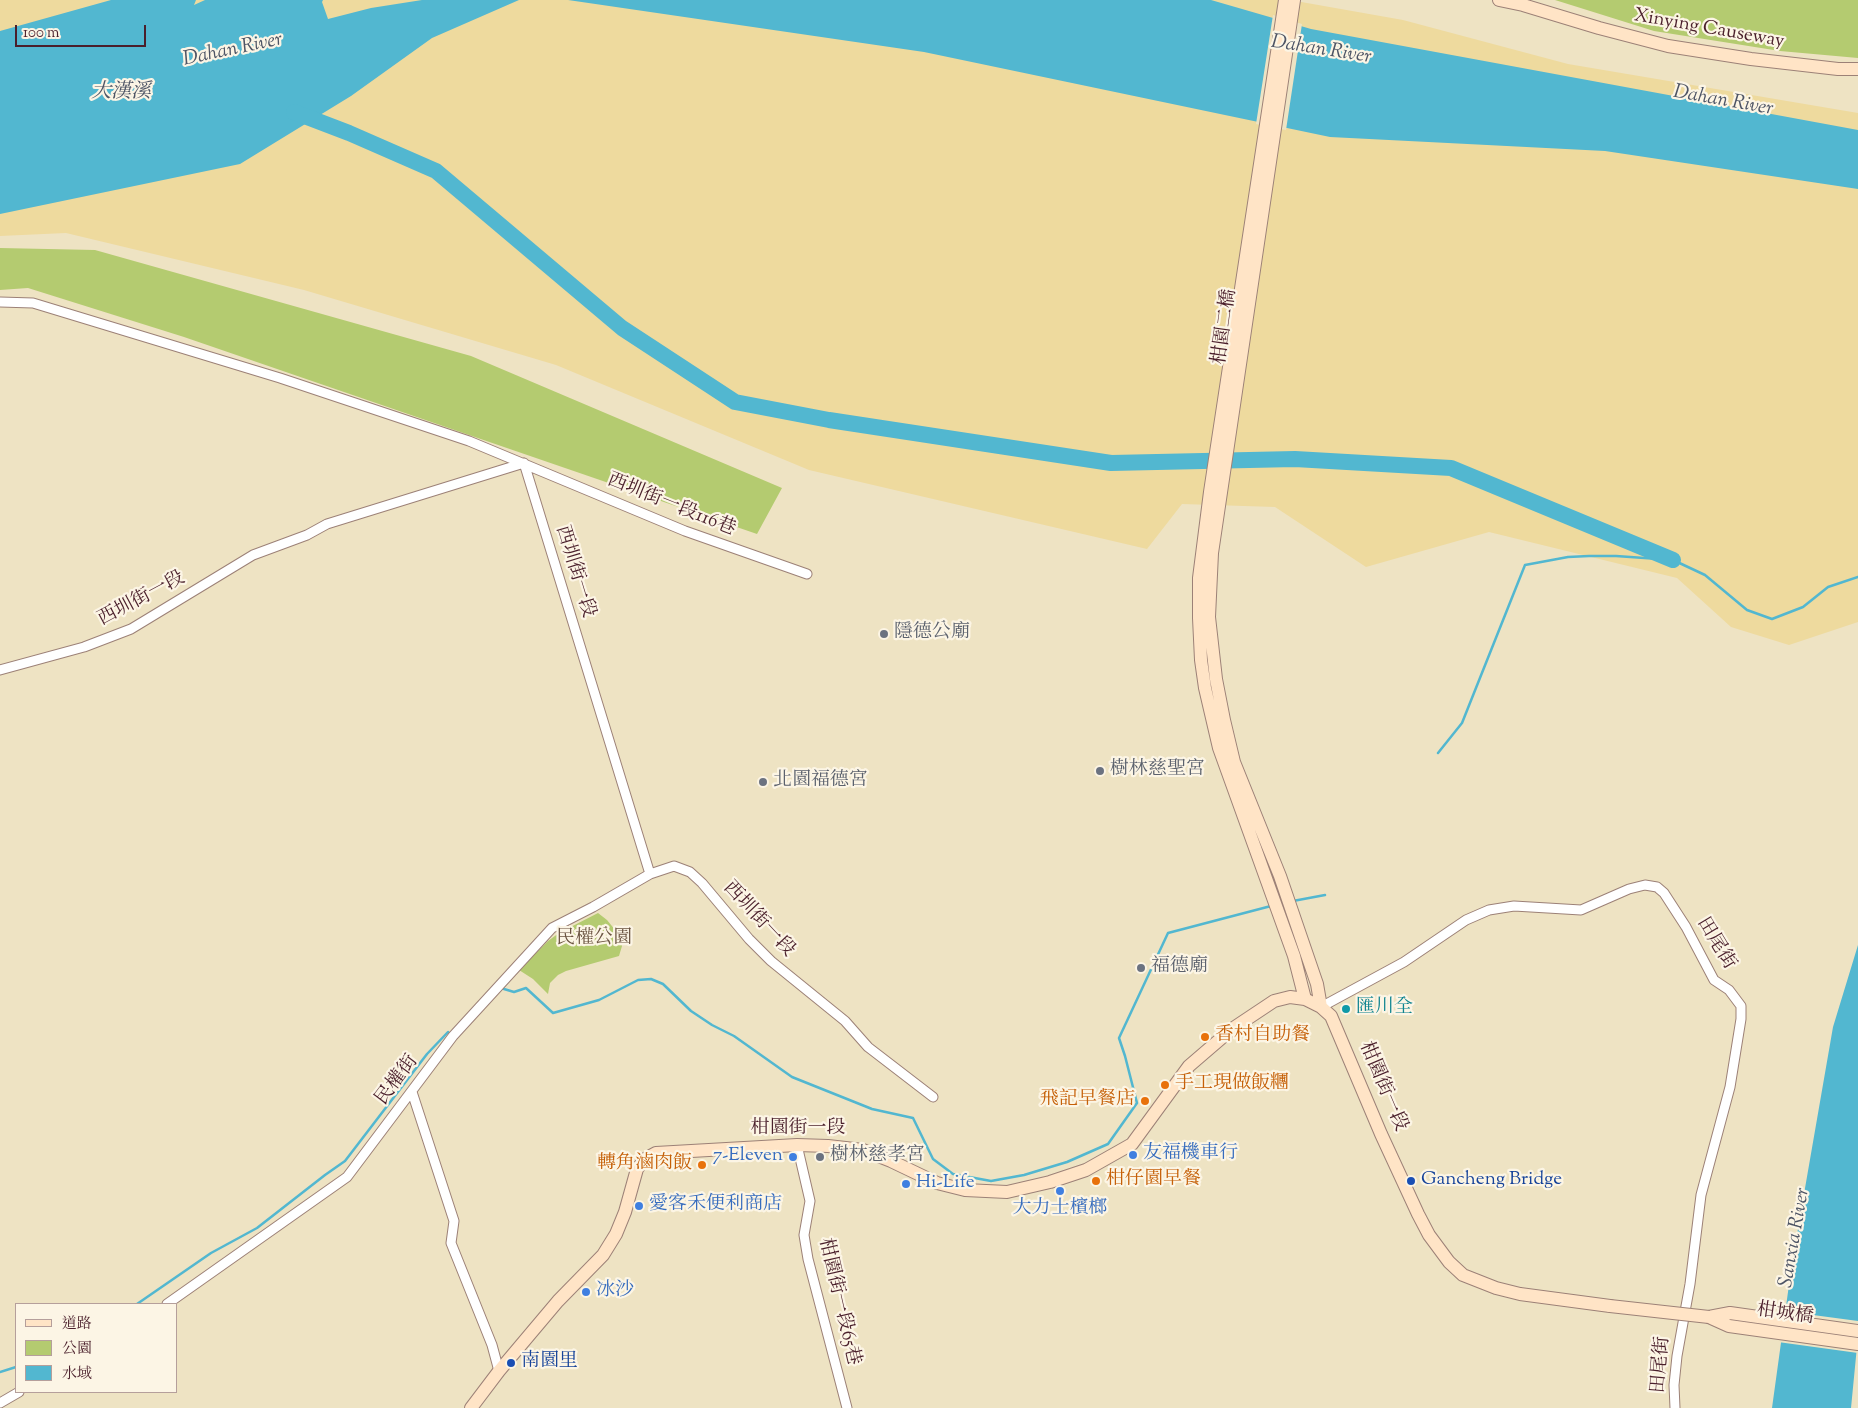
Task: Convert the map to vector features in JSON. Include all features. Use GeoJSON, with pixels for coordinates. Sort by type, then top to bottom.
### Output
{"type":"FeatureCollection","features":[{"type":"Feature","properties":{"kind":"street","name":"柑園二橋"},"geometry":{"type":"LineString","coordinates":[[1208,660],[1200,578],[1204,540],[1285,0]]}},
{"type":"Feature","properties":{"kind":"street","name":"柑園二橋"},"geometry":{"type":"LineString","coordinates":[[1208,660],[1212,553],[1294,0]]}},
{"type":"Feature","properties":{"kind":"street","name":"Xinying Causeway"},"geometry":{"type":"LineString","coordinates":[[1499,0],[1668,46],[1750,59],[1838,68],[1858,68]]}},
{"type":"Feature","properties":{"kind":"street","name":"西圳街一段116巷"},"geometry":{"type":"LineString","coordinates":[[0,302],[33,303],[280,378],[469,441],[685,531],[807,574]]}},
{"type":"Feature","properties":{"kind":"street","name":"西圳街一段"},"geometry":{"type":"LineString","coordinates":[[0,670],[84,647],[131,629],[253,555],[306,535],[327,524],[524,463],[650,874],[674,866],[690,872],[771,961],[845,1020],[868,1047],[933,1097]]}},
{"type":"Feature","properties":{"kind":"street"},"geometry":{"type":"LineString","coordinates":[[1208,660],[1205,688],[1219,748],[1289,940],[1305,999]]}},
{"type":"Feature","properties":{"kind":"street"},"geometry":{"type":"LineString","coordinates":[[1208,660],[1234,762],[1280,876],[1317,984],[1321,1007]]}},
{"type":"Feature","properties":{"kind":"street","name":"民權街"},"geometry":{"type":"LineString","coordinates":[[168,1303],[348,1177],[453,1036],[552,928],[650,874]]}},
{"type":"Feature","properties":{"kind":"street","name":"田尾街"},"geometry":{"type":"LineString","coordinates":[[1321,1007],[1404,962],[1466,920],[1489,910],[1514,906],[1581,910],[1629,889],[1644,885],[1658,887],[1664,893],[1686,927],[1714,980],[1729,990],[1741,1006],[1741,1019],[1730,1088],[1701,1194],[1690,1284],[1677,1356],[1674,1385],[1675,1408]]}},
{"type":"Feature","properties":{"kind":"street","name":"柑園街一段"},"geometry":{"type":"LineString","coordinates":[[470,1408],[558,1302],[603,1255],[616,1234],[626,1212],[637,1169],[644,1158],[656,1153],[797,1145],[828,1146],[863,1150],[937,1183],[965,1190],[1007,1192],[1050,1182],[1086,1170],[1132,1144],[1189,1066],[1232,1029],[1274,1001],[1290,997],[1305,999],[1321,1007],[1330,1016],[1418,1214],[1433,1241],[1449,1262],[1464,1275],[1479,1283],[1496,1288],[1520,1294],[1610,1306]]}},
{"type":"Feature","properties":{"kind":"street"},"geometry":{"type":"LineString","coordinates":[[412,1092],[454,1221],[451,1243],[492,1345],[499,1371]]}},
{"type":"Feature","properties":{"kind":"street","name":"柑園街一段65巷"},"geometry":{"type":"LineString","coordinates":[[797,1145],[810,1201],[804,1235],[808,1259],[847,1408]]}},
{"type":"Feature","properties":{"kind":"street","name":"柑城橋"},"geometry":{"type":"LineString","coordinates":[[1610,1306],[1709,1317],[1730,1313],[1858,1331]]}},
{"type":"Feature","properties":{"kind":"street","name":"柑城橋"},"geometry":{"type":"LineString","coordinates":[[1709,1317],[1729,1326],[1858,1344]]}},
{"type":"Feature","properties":{"kind":"street"},"geometry":{"type":"LineString","coordinates":[[0,1403],[17,1393]]}},
{"type":"Feature","properties":{"kind":"green space"},"geometry":{"type":"Polygon","coordinates":[[[1555,0],[1858,0],[1858,58],[1780,51],[1654,31],[1555,0]]]}},
{"type":"Feature","properties":{"kind":"green space"},"geometry":{"type":"Polygon","coordinates":[[[0,248],[95,250],[471,356],[782,488],[757,534],[184,337],[28,288],[0,290],[0,248]]]}},
{"type":"Feature","properties":{"kind":"green space","name":"民權公園"},"geometry":{"type":"Polygon","coordinates":[[[598,913],[607,920],[620,936],[622,946],[619,956],[558,975],[550,983],[548,994],[533,979],[519,970],[548,941],[559,933],[598,913]]]}},
{"type":"Feature","properties":{"kind":"sand"},"geometry":{"type":"Polygon","coordinates":[[[0,0],[1290,0],[1403,20],[1568,64],[1858,113],[1858,622],[1789,645],[1731,627],[1677,578],[1489,532],[1366,567],[1275,507],[1182,504],[1147,549],[809,470],[556,365],[304,290],[66,233],[0,236],[0,0]]]}},
{"type":"Feature","properties":{"kind":"water","name":"大漢溪"},"geometry":{"type":"Polygon","coordinates":[[[111,0],[196,0],[194,5],[205,0],[323,0],[328,19],[371,8],[422,0],[519,0],[432,38],[351,96],[240,164],[0,214],[0,31],[111,0]]]}},
{"type":"Feature","properties":{"kind":"water","name":"Dahan River"},"geometry":{"type":"Polygon","coordinates":[[[568,0],[1211,0],[1311,29],[1858,130],[1858,189],[1605,151],[1330,137],[924,52],[568,0]]]}},
{"type":"Feature","properties":{"kind":"water"},"geometry":{"type":"Polygon","coordinates":[[[1858,945],[1858,1336],[1851,1408],[1772,1408],[1792,1263],[1833,1027],[1858,945]]]}},
{"type":"Feature","properties":{"kind":"pier"},"geometry":{"type":"Polygon","coordinates":[[[1273,15],[1302,24],[1286,130],[1256,124],[1273,15]]]}},
{"type":"Feature","properties":{"kind":"pier"},"geometry":{"type":"Polygon","coordinates":[[[1783,1311],[1858,1321],[1858,1353],[1778,1342],[1783,1311]]]}},
{"type":"Feature","properties":{"kind":"waterway"},"geometry":{"type":"LineString","coordinates":[[294,112],[349,133],[436,171],[622,328],[735,402],[829,420],[1111,463],[1295,459],[1451,468],[1673,560]]}},
{"type":"Feature","properties":{"kind":"waterway"},"geometry":{"type":"LineString","coordinates":[[1438,753],[1462,723],[1525,565],[1568,557],[1589,556],[1673,560],[1705,575],[1747,610],[1772,619],[1803,607],[1828,587],[1858,577]]}},
{"type":"Feature","properties":{"kind":"waterway"},"geometry":{"type":"LineString","coordinates":[[1293,901],[1325,895]]}},
{"type":"Feature","properties":{"kind":"waterway"},"geometry":{"type":"LineString","coordinates":[[504,989],[514,992],[526,988],[553,1013],[599,1000],[638,980],[651,979],[663,984],[691,1011],[712,1025],[734,1036],[792,1077],[872,1109],[913,1118],[933,1159],[953,1174],[991,1181],[1024,1175],[1067,1162],[1108,1144],[1137,1103],[1119,1038],[1168,933],[1271,906]]}},
{"type":"Feature","properties":{"kind":"waterway"},"geometry":{"type":"LineString","coordinates":[[138,1303],[211,1253],[257,1228],[345,1161],[427,1054],[448,1032]]}},
{"type":"Feature","properties":{"kind":"waterway"},"geometry":{"type":"LineString","coordinates":[[0,1372],[15,1367]]}},
{"type":"Feature","properties":{"kind":"place","name":"隱德公廟"},"geometry":{"type":"Point","coordinates":[884,634]}},
{"type":"Feature","properties":{"kind":"place","name":"樹林慈聖宮"},"geometry":{"type":"Point","coordinates":[1100,771]}},
{"type":"Feature","properties":{"kind":"place","name":"北園福德宮"},"geometry":{"type":"Point","coordinates":[763,782]}},
{"type":"Feature","properties":{"kind":"place","name":"福德廟"},"geometry":{"type":"Point","coordinates":[1141,968]}},
{"type":"Feature","properties":{"kind":"place","name":"匯川全"},"geometry":{"type":"Point","coordinates":[1346,1009]}},
{"type":"Feature","properties":{"kind":"place","name":"香村自助餐"},"geometry":{"type":"Point","coordinates":[1205,1037]}},
{"type":"Feature","properties":{"kind":"place","name":"手工現做飯糰"},"geometry":{"type":"Point","coordinates":[1165,1085]}},
{"type":"Feature","properties":{"kind":"place","name":"飛記早餐店"},"geometry":{"type":"Point","coordinates":[1145,1101]}},
{"type":"Feature","properties":{"kind":"place","name":"友福機車行"},"geometry":{"type":"Point","coordinates":[1133,1155]}},
{"type":"Feature","properties":{"kind":"place","name":"7-Eleven"},"geometry":{"type":"Point","coordinates":[793,1157]}},
{"type":"Feature","properties":{"kind":"place","name":"樹林慈孝宮"},"geometry":{"type":"Point","coordinates":[820,1157]}},
{"type":"Feature","properties":{"kind":"place","name":"轉角滷肉飯"},"geometry":{"type":"Point","coordinates":[702,1165]}},
{"type":"Feature","properties":{"kind":"place","name":"柑仔園早餐"},"geometry":{"type":"Point","coordinates":[1096,1181]}},
{"type":"Feature","properties":{"kind":"place","name":"Gancheng Bridge"},"geometry":{"type":"Point","coordinates":[1411,1181]}},
{"type":"Feature","properties":{"kind":"place","name":"Hi-Life"},"geometry":{"type":"Point","coordinates":[906,1184]}},
{"type":"Feature","properties":{"kind":"place","name":"大力士檳榔"},"geometry":{"type":"Point","coordinates":[1060,1191]}},
{"type":"Feature","properties":{"kind":"place","name":"愛客禾便利商店"},"geometry":{"type":"Point","coordinates":[639,1206]}},
{"type":"Feature","properties":{"kind":"place","name":"冰沙"},"geometry":{"type":"Point","coordinates":[586,1292]}},
{"type":"Feature","properties":{"kind":"place","name":"南園里"},"geometry":{"type":"Point","coordinates":[511,1363]}},
{"type":"Feature","properties":{"kind":"water label","name":"Sanxia River"},"geometry":{"type":"Point","coordinates":[1796,1238]}}]}
